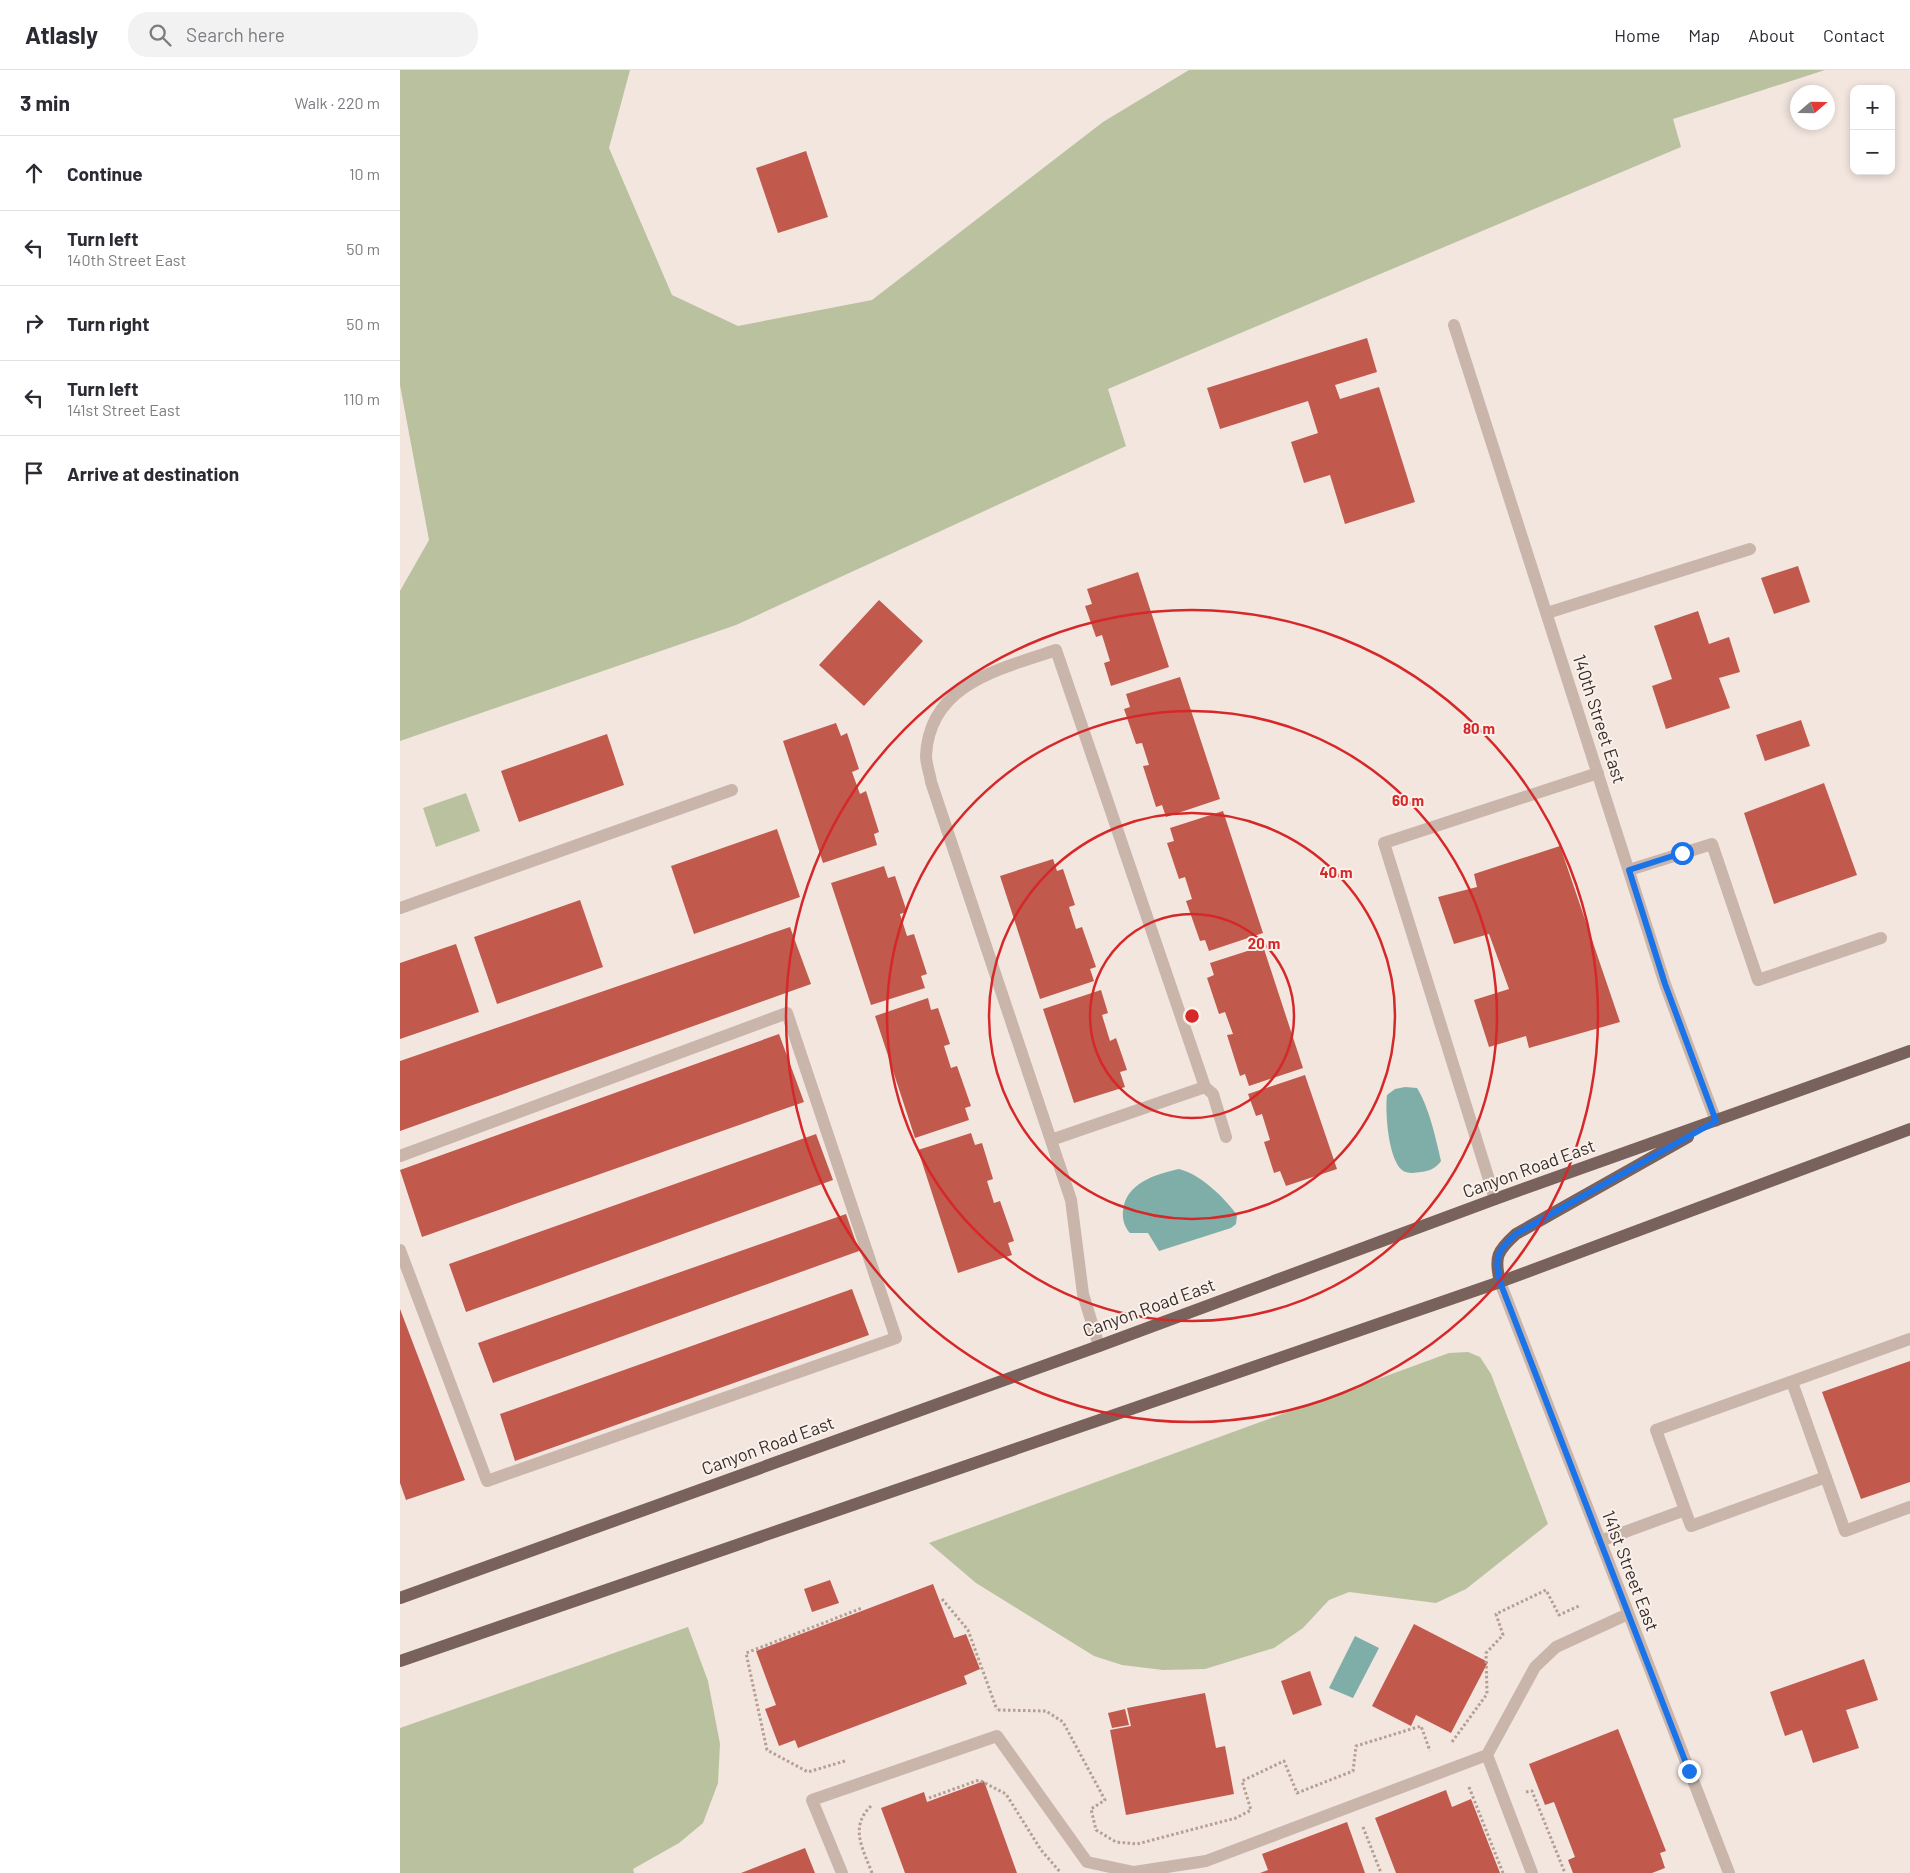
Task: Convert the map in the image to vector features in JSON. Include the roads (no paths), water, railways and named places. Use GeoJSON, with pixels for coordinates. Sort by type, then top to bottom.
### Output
{"type":"FeatureCollection","features":[{"type":"Feature","properties":{"kind":"main road","name":"Canyon Road East"},"geometry":{"type":"LineString","coordinates":[[400,1598],[1099,1346],[1495,1199],[1910,1051]]}},
{"type":"Feature","properties":{"kind":"main road"},"geometry":{"type":"LineString","coordinates":[[1500,1282],[1496,1264],[1501,1248],[1516,1234],[1716,1121]]}},
{"type":"Feature","properties":{"kind":"main road"},"geometry":{"type":"LineString","coordinates":[[400,1661],[1500,1282],[1910,1129]]}},
{"type":"Feature","properties":{"kind":"street","name":"140th Street East"},"geometry":{"type":"LineString","coordinates":[[1454,325],[1665,984],[1716,1121]]}},
{"type":"Feature","properties":{"kind":"street"},"geometry":{"type":"LineString","coordinates":[[1547,613],[1750,549]]}},
{"type":"Feature","properties":{"kind":"street"},"geometry":{"type":"LineString","coordinates":[[1099,1346],[1084,1294],[1071,1200],[931,782],[926,757],[937,716],[965,686],[982,675],[1056,650],[1205,1087],[1213,1094],[1226,1136]]}},
{"type":"Feature","properties":{"kind":"street"},"geometry":{"type":"LineString","coordinates":[[1495,1199],[1384,843],[1598,773]]}},
{"type":"Feature","properties":{"kind":"street"},"geometry":{"type":"LineString","coordinates":[[400,908],[732,790]]}},
{"type":"Feature","properties":{"kind":"street"},"geometry":{"type":"LineString","coordinates":[[1629,870],[1712,844],[1758,980],[1881,938]]}},
{"type":"Feature","properties":{"kind":"street"},"geometry":{"type":"LineString","coordinates":[[400,1156],[788,1013],[896,1338],[487,1481],[400,1250]]}},
{"type":"Feature","properties":{"kind":"street"},"geometry":{"type":"LineString","coordinates":[[1051,1140],[1205,1087]]}},
{"type":"Feature","properties":{"kind":"street","name":"141st Street East"},"geometry":{"type":"LineString","coordinates":[[1500,1282],[1729,1873]]}},
{"type":"Feature","properties":{"kind":"street"},"geometry":{"type":"LineString","coordinates":[[1826,1476],[1691,1526],[1656,1430],[1910,1339]]}},
{"type":"Feature","properties":{"kind":"street"},"geometry":{"type":"LineString","coordinates":[[1792,1382],[1845,1531],[1910,1507]]}},
{"type":"Feature","properties":{"kind":"street"},"geometry":{"type":"LineString","coordinates":[[1600,1541],[1685,1510]]}},
{"type":"Feature","properties":{"kind":"street"},"geometry":{"type":"LineString","coordinates":[[842,1873],[812,1800],[997,1736],[1087,1862],[1134,1872],[1206,1861],[1487,1754],[1535,1668],[1556,1647],[1628,1614]]}},
{"type":"Feature","properties":{"kind":"street"},"geometry":{"type":"LineString","coordinates":[[1487,1754],[1532,1873]]}},
{"type":"Feature","properties":{"kind":"water"},"geometry":{"type":"Polygon","coordinates":[[[1405,1087],[1417,1088],[1429,1114],[1434,1133],[1441,1161],[1427,1171],[1406,1172],[1397,1164],[1393,1156],[1388,1134],[1387,1095],[1395,1089],[1405,1087]]]}},
{"type":"Feature","properties":{"kind":"water"},"geometry":{"type":"Polygon","coordinates":[[[1179,1169],[1203,1181],[1218,1194],[1237,1215],[1236,1224],[1231,1228],[1159,1251],[1148,1233],[1130,1233],[1128,1231],[1123,1217],[1125,1202],[1135,1187],[1151,1177],[1179,1169]]]}},
{"type":"Feature","properties":{"kind":"water"},"geometry":{"type":"Polygon","coordinates":[[[1355,1636],[1379,1648],[1353,1698],[1329,1688],[1355,1636]]]}}]}
